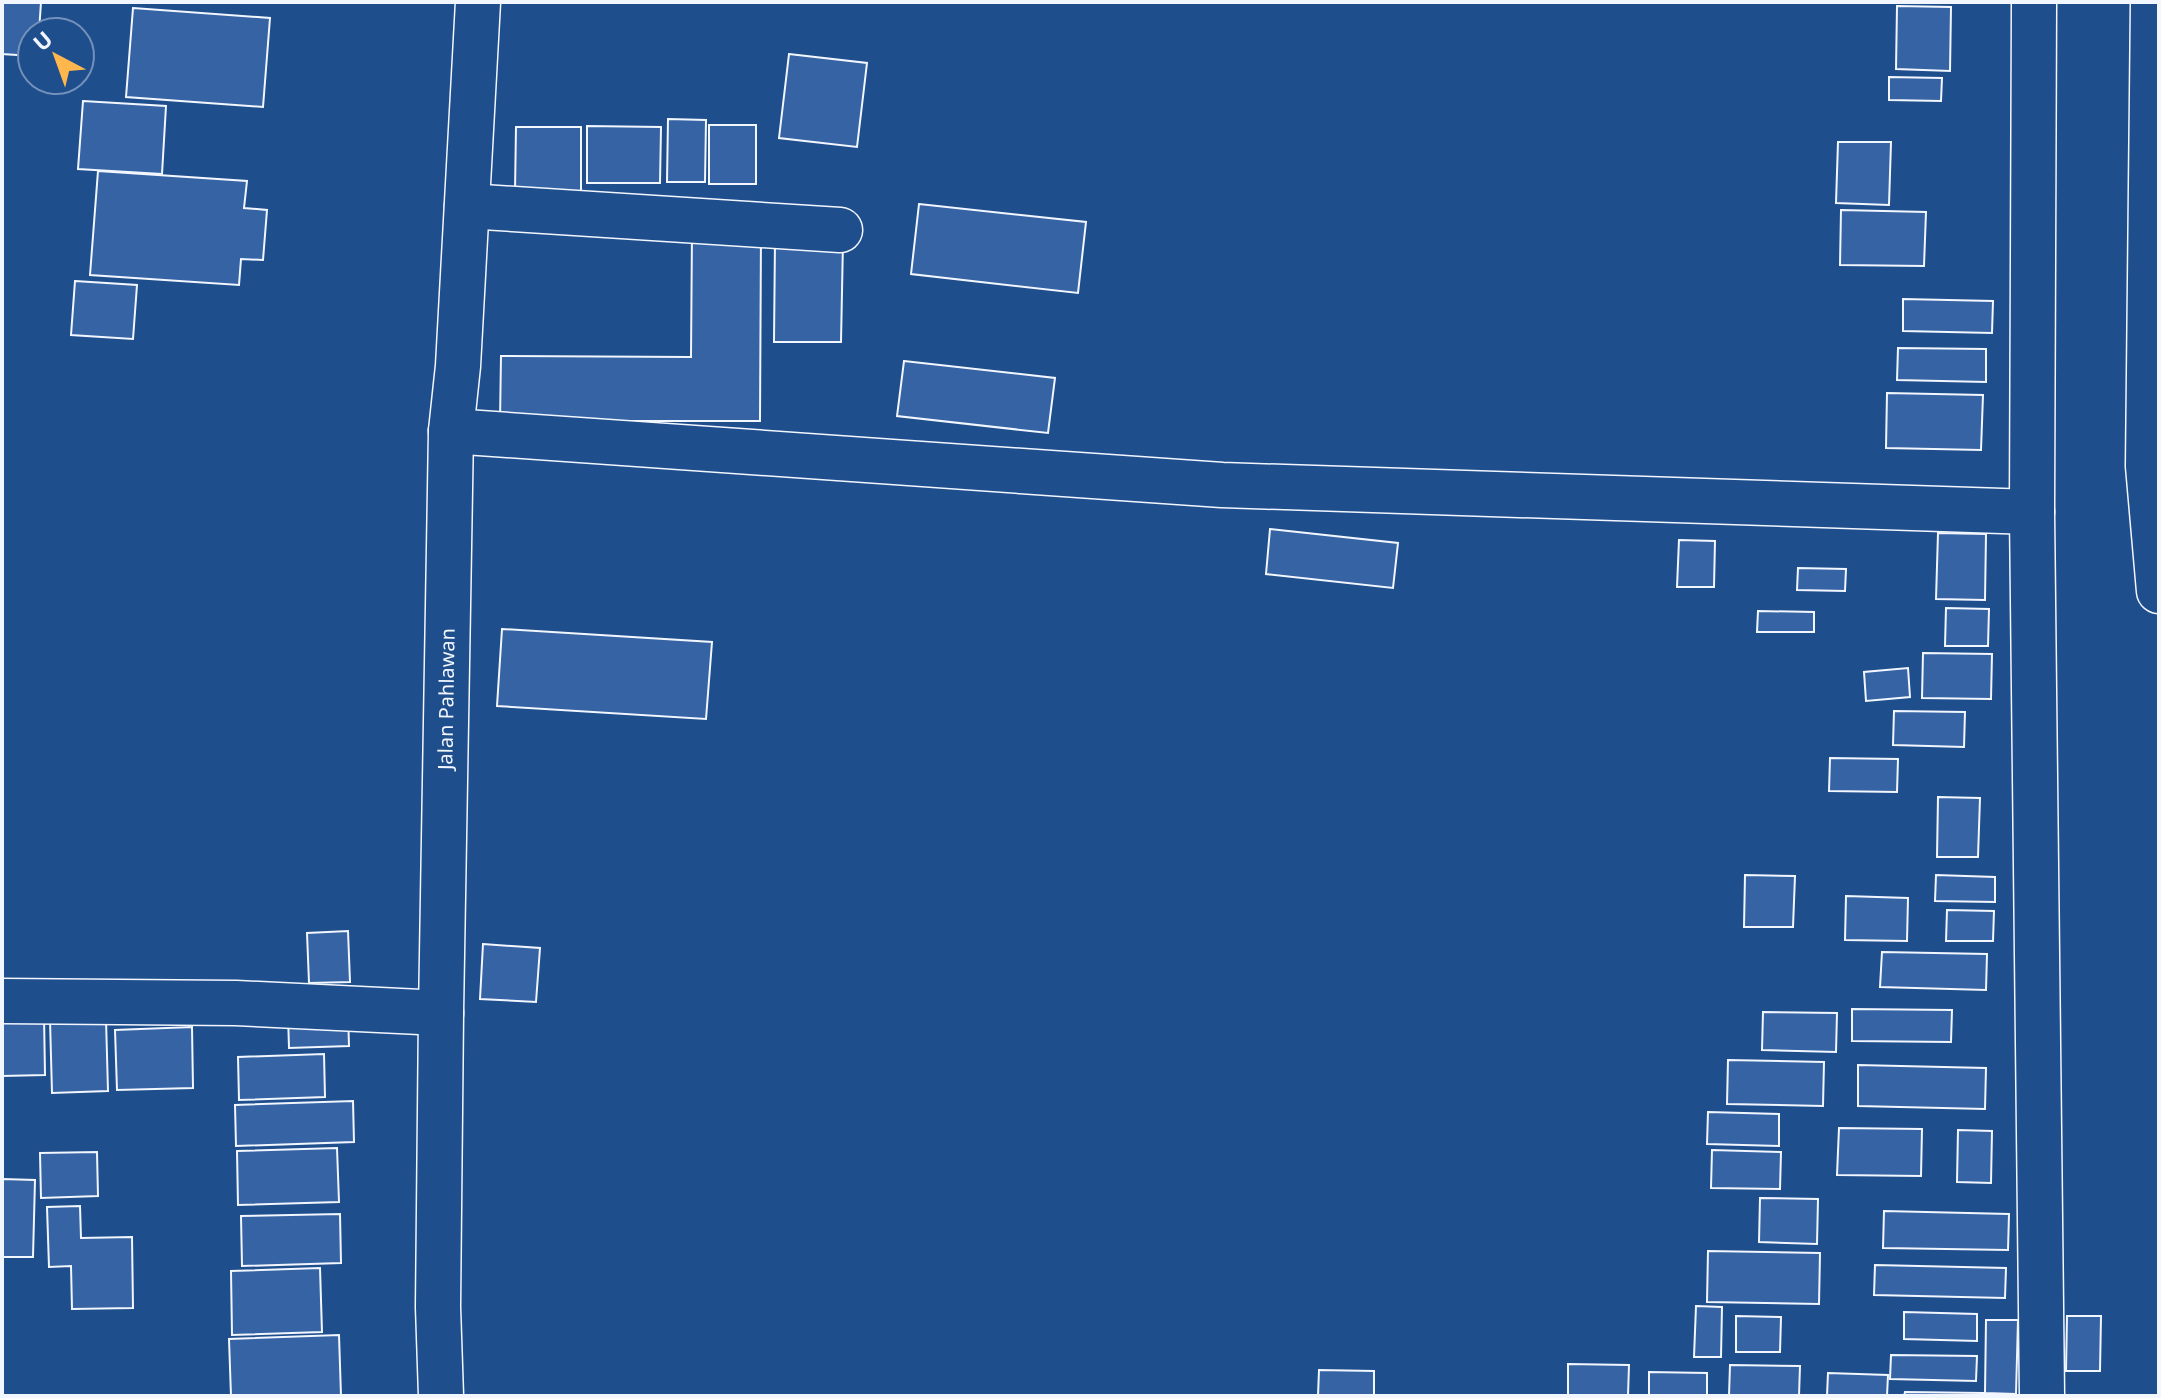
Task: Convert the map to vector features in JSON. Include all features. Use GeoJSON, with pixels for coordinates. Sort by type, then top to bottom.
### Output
{"type":"FeatureCollection","features":[{"type":"Feature","properties":{"kind":"street","name":"Jalan Pahlawan"},"geometry":{"type":"LineString","coordinates":[[441,1396],[438,1307],[441,1013],[451,431],[478,2]]}},
{"type":"Feature","properties":{"kind":"street"},"geometry":{"type":"LineString","coordinates":[[2034,2],[2032,512],[2042,1396]]}},
{"type":"Feature","properties":{"kind":"street"},"geometry":{"type":"LineString","coordinates":[[2153,2],[2148,466],[2159,591]]}},
{"type":"Feature","properties":{"kind":"street"},"geometry":{"type":"LineString","coordinates":[[467,206],[840,230]]}},
{"type":"Feature","properties":{"kind":"street"},"geometry":{"type":"LineString","coordinates":[[451,431],[1222,485],[2032,512]]}},
{"type":"Feature","properties":{"kind":"street"},"geometry":{"type":"LineString","coordinates":[[2,1001],[236,1003],[441,1013]]}},
{"type":"Feature","properties":{"kind":"building"},"geometry":{"type":"Polygon","coordinates":[[[2,2],[41,2],[40,16],[16,16],[16,55],[2,54],[2,2]]]}},
{"type":"Feature","properties":{"kind":"building"},"geometry":{"type":"Polygon","coordinates":[[[1897,6],[1951,7],[1950,71],[1896,69],[1897,6]]]}},
{"type":"Feature","properties":{"kind":"building"},"geometry":{"type":"Polygon","coordinates":[[[133,8],[270,18],[263,107],[126,97],[133,8]]]}},
{"type":"Feature","properties":{"kind":"building"},"geometry":{"type":"Polygon","coordinates":[[[789,54],[867,63],[857,147],[779,138],[789,54]]]}},
{"type":"Feature","properties":{"kind":"building"},"geometry":{"type":"Polygon","coordinates":[[[1889,77],[1942,78],[1941,101],[1889,100],[1889,77]]]}},
{"type":"Feature","properties":{"kind":"building"},"geometry":{"type":"Polygon","coordinates":[[[83,101],[166,106],[162,174],[78,169],[83,101]]]}},
{"type":"Feature","properties":{"kind":"building"},"geometry":{"type":"Polygon","coordinates":[[[668,119],[706,120],[705,182],[667,182],[668,119]]]}},
{"type":"Feature","properties":{"kind":"building"},"geometry":{"type":"Polygon","coordinates":[[[709,125],[756,125],[756,184],[709,184],[709,125]]]}},
{"type":"Feature","properties":{"kind":"building"},"geometry":{"type":"Polygon","coordinates":[[[587,126],[661,127],[660,183],[587,183],[587,126]]]}},
{"type":"Feature","properties":{"kind":"building"},"geometry":{"type":"Polygon","coordinates":[[[516,127],[581,127],[581,191],[515,191],[516,127]]]}},
{"type":"Feature","properties":{"kind":"building"},"geometry":{"type":"Polygon","coordinates":[[[1838,142],[1891,142],[1889,205],[1836,203],[1838,142]]]}},
{"type":"Feature","properties":{"kind":"building"},"geometry":{"type":"Polygon","coordinates":[[[98,171],[247,181],[244,208],[267,210],[263,260],[241,259],[239,285],[90,275],[98,171]]]}},
{"type":"Feature","properties":{"kind":"building"},"geometry":{"type":"Polygon","coordinates":[[[919,204],[1086,222],[1078,293],[911,274],[919,204]]]}},
{"type":"Feature","properties":{"kind":"building"},"geometry":{"type":"Polygon","coordinates":[[[1841,210],[1926,212],[1924,266],[1840,265],[1841,210]]]}},
{"type":"Feature","properties":{"kind":"building"},"geometry":{"type":"Polygon","coordinates":[[[692,230],[761,230],[760,421],[500,421],[501,356],[691,357],[692,230]]]}},
{"type":"Feature","properties":{"kind":"building"},"geometry":{"type":"Polygon","coordinates":[[[775,240],[843,241],[841,342],[774,342],[775,240]]]}},
{"type":"Feature","properties":{"kind":"building"},"geometry":{"type":"Polygon","coordinates":[[[75,281],[137,285],[133,339],[71,335],[75,281]]]}},
{"type":"Feature","properties":{"kind":"building"},"geometry":{"type":"Polygon","coordinates":[[[1903,299],[1993,301],[1992,333],[1903,331],[1903,299]]]}},
{"type":"Feature","properties":{"kind":"building"},"geometry":{"type":"Polygon","coordinates":[[[1898,348],[1986,349],[1986,382],[1897,380],[1898,348]]]}},
{"type":"Feature","properties":{"kind":"building"},"geometry":{"type":"Polygon","coordinates":[[[904,361],[1055,378],[1048,433],[897,416],[904,361]]]}},
{"type":"Feature","properties":{"kind":"building"},"geometry":{"type":"Polygon","coordinates":[[[1887,393],[1983,395],[1981,450],[1886,448],[1887,393]]]}},
{"type":"Feature","properties":{"kind":"building"},"geometry":{"type":"Polygon","coordinates":[[[1270,529],[1398,543],[1393,588],[1266,574],[1270,529]]]}},
{"type":"Feature","properties":{"kind":"building"},"geometry":{"type":"Polygon","coordinates":[[[1938,533],[1986,534],[1985,600],[1936,599],[1938,533]]]}},
{"type":"Feature","properties":{"kind":"building"},"geometry":{"type":"Polygon","coordinates":[[[1679,540],[1715,541],[1714,587],[1677,587],[1679,540]]]}},
{"type":"Feature","properties":{"kind":"building"},"geometry":{"type":"Polygon","coordinates":[[[1798,568],[1846,569],[1845,591],[1797,590],[1798,568]]]}},
{"type":"Feature","properties":{"kind":"building"},"geometry":{"type":"Polygon","coordinates":[[[1946,608],[1989,609],[1988,646],[1945,646],[1946,608]]]}},
{"type":"Feature","properties":{"kind":"building"},"geometry":{"type":"Polygon","coordinates":[[[1758,611],[1814,612],[1814,632],[1757,632],[1758,611]]]}},
{"type":"Feature","properties":{"kind":"building"},"geometry":{"type":"Polygon","coordinates":[[[502,629],[712,642],[706,719],[497,706],[502,629]]]}},
{"type":"Feature","properties":{"kind":"building"},"geometry":{"type":"Polygon","coordinates":[[[1923,653],[1992,654],[1991,699],[1922,698],[1923,653]]]}},
{"type":"Feature","properties":{"kind":"building"},"geometry":{"type":"Polygon","coordinates":[[[1908,668],[1910,697],[1866,701],[1864,672],[1908,668]]]}},
{"type":"Feature","properties":{"kind":"building"},"geometry":{"type":"Polygon","coordinates":[[[1894,711],[1965,712],[1964,747],[1893,745],[1894,711]]]}},
{"type":"Feature","properties":{"kind":"building"},"geometry":{"type":"Polygon","coordinates":[[[1830,758],[1898,759],[1897,792],[1829,791],[1830,758]]]}},
{"type":"Feature","properties":{"kind":"building"},"geometry":{"type":"Polygon","coordinates":[[[1938,797],[1980,798],[1978,857],[1937,857],[1938,797]]]}},
{"type":"Feature","properties":{"kind":"building"},"geometry":{"type":"Polygon","coordinates":[[[1745,875],[1795,876],[1793,927],[1744,927],[1745,875]]]}},
{"type":"Feature","properties":{"kind":"building"},"geometry":{"type":"Polygon","coordinates":[[[1936,875],[1995,877],[1995,902],[1935,901],[1936,875]]]}},
{"type":"Feature","properties":{"kind":"building"},"geometry":{"type":"Polygon","coordinates":[[[1846,896],[1908,898],[1907,941],[1845,940],[1846,896]]]}},
{"type":"Feature","properties":{"kind":"building"},"geometry":{"type":"Polygon","coordinates":[[[1947,910],[1994,911],[1993,941],[1946,941],[1947,910]]]}},
{"type":"Feature","properties":{"kind":"building"},"geometry":{"type":"Polygon","coordinates":[[[348,931],[350,982],[309,983],[307,933],[348,931]]]}},
{"type":"Feature","properties":{"kind":"building"},"geometry":{"type":"Polygon","coordinates":[[[483,944],[540,948],[536,1002],[480,999],[483,944]]]}},
{"type":"Feature","properties":{"kind":"building"},"geometry":{"type":"Polygon","coordinates":[[[1882,952],[1987,954],[1986,990],[1880,987],[1882,952]]]}},
{"type":"Feature","properties":{"kind":"building"},"geometry":{"type":"Polygon","coordinates":[[[1852,1009],[1952,1010],[1951,1042],[1852,1041],[1852,1009]]]}},
{"type":"Feature","properties":{"kind":"building"},"geometry":{"type":"Polygon","coordinates":[[[1763,1012],[1837,1013],[1836,1052],[1762,1050],[1763,1012]]]}},
{"type":"Feature","properties":{"kind":"building"},"geometry":{"type":"Polygon","coordinates":[[[348,1013],[349,1046],[289,1048],[288,1015],[348,1013]]]}},
{"type":"Feature","properties":{"kind":"building"},"geometry":{"type":"Polygon","coordinates":[[[44,1015],[45,1075],[2,1076],[2,1016],[44,1015]]]}},
{"type":"Feature","properties":{"kind":"building"},"geometry":{"type":"Polygon","coordinates":[[[106,1019],[108,1091],[52,1093],[50,1020],[106,1019]]]}},
{"type":"Feature","properties":{"kind":"building"},"geometry":{"type":"Polygon","coordinates":[[[192,1027],[193,1088],[117,1090],[115,1030],[192,1027]]]}},
{"type":"Feature","properties":{"kind":"building"},"geometry":{"type":"Polygon","coordinates":[[[324,1054],[325,1097],[239,1100],[238,1057],[324,1054]]]}},
{"type":"Feature","properties":{"kind":"building"},"geometry":{"type":"Polygon","coordinates":[[[1728,1060],[1824,1062],[1823,1106],[1727,1104],[1728,1060]]]}},
{"type":"Feature","properties":{"kind":"building"},"geometry":{"type":"Polygon","coordinates":[[[1858,1065],[1986,1068],[1985,1109],[1858,1106],[1858,1065]]]}},
{"type":"Feature","properties":{"kind":"building"},"geometry":{"type":"Polygon","coordinates":[[[353,1101],[354,1142],[236,1146],[235,1105],[353,1101]]]}},
{"type":"Feature","properties":{"kind":"building"},"geometry":{"type":"Polygon","coordinates":[[[1708,1112],[1779,1114],[1779,1146],[1707,1144],[1708,1112]]]}},
{"type":"Feature","properties":{"kind":"building"},"geometry":{"type":"Polygon","coordinates":[[[1839,1128],[1922,1129],[1921,1176],[1837,1175],[1839,1128]]]}},
{"type":"Feature","properties":{"kind":"building"},"geometry":{"type":"Polygon","coordinates":[[[1958,1130],[1992,1131],[1991,1183],[1957,1182],[1958,1130]]]}},
{"type":"Feature","properties":{"kind":"building"},"geometry":{"type":"Polygon","coordinates":[[[337,1148],[339,1202],[238,1205],[237,1151],[337,1148]]]}},
{"type":"Feature","properties":{"kind":"building"},"geometry":{"type":"Polygon","coordinates":[[[1712,1150],[1781,1152],[1780,1189],[1711,1188],[1712,1150]]]}},
{"type":"Feature","properties":{"kind":"building"},"geometry":{"type":"Polygon","coordinates":[[[97,1152],[98,1196],[41,1198],[40,1153],[97,1152]]]}},
{"type":"Feature","properties":{"kind":"building"},"geometry":{"type":"Polygon","coordinates":[[[2,1179],[35,1180],[33,1257],[2,1257],[2,1179]]]}},
{"type":"Feature","properties":{"kind":"building"},"geometry":{"type":"Polygon","coordinates":[[[1760,1198],[1818,1199],[1817,1244],[1759,1242],[1760,1198]]]}},
{"type":"Feature","properties":{"kind":"building"},"geometry":{"type":"Polygon","coordinates":[[[80,1206],[81,1238],[132,1237],[133,1308],[72,1309],[71,1266],[49,1267],[47,1207],[80,1206]]]}},
{"type":"Feature","properties":{"kind":"building"},"geometry":{"type":"Polygon","coordinates":[[[1884,1211],[2009,1214],[2008,1250],[1883,1248],[1884,1211]]]}},
{"type":"Feature","properties":{"kind":"building"},"geometry":{"type":"Polygon","coordinates":[[[340,1214],[341,1263],[242,1266],[241,1216],[340,1214]]]}},
{"type":"Feature","properties":{"kind":"building"},"geometry":{"type":"Polygon","coordinates":[[[1708,1251],[1820,1253],[1819,1304],[1707,1302],[1708,1251]]]}},
{"type":"Feature","properties":{"kind":"building"},"geometry":{"type":"Polygon","coordinates":[[[1875,1265],[2006,1268],[2005,1298],[1874,1295],[1875,1265]]]}},
{"type":"Feature","properties":{"kind":"building"},"geometry":{"type":"Polygon","coordinates":[[[320,1268],[322,1332],[232,1335],[231,1271],[320,1268]]]}},
{"type":"Feature","properties":{"kind":"building"},"geometry":{"type":"Polygon","coordinates":[[[1696,1306],[1722,1307],[1721,1357],[1694,1357],[1696,1306]]]}},
{"type":"Feature","properties":{"kind":"building"},"geometry":{"type":"Polygon","coordinates":[[[1904,1312],[1977,1314],[1977,1341],[1904,1339],[1904,1312]]]}},
{"type":"Feature","properties":{"kind":"building"},"geometry":{"type":"Polygon","coordinates":[[[1736,1316],[1781,1317],[1780,1352],[1736,1352],[1736,1316]]]}},
{"type":"Feature","properties":{"kind":"building"},"geometry":{"type":"Polygon","coordinates":[[[2067,1316],[2101,1316],[2100,1371],[2066,1371],[2067,1316]]]}},
{"type":"Feature","properties":{"kind":"building"},"geometry":{"type":"Polygon","coordinates":[[[1986,1320],[2018,1320],[2016,1394],[1985,1393],[1986,1320]]]}},
{"type":"Feature","properties":{"kind":"building"},"geometry":{"type":"Polygon","coordinates":[[[339,1335],[341,1396],[231,1396],[229,1339],[339,1335]]]}},
{"type":"Feature","properties":{"kind":"building"},"geometry":{"type":"Polygon","coordinates":[[[1891,1355],[1977,1356],[1976,1381],[1890,1379],[1891,1355]]]}},
{"type":"Feature","properties":{"kind":"building"},"geometry":{"type":"Polygon","coordinates":[[[1568,1364],[1629,1365],[1628,1396],[1568,1396],[1568,1364]]]}},
{"type":"Feature","properties":{"kind":"building"},"geometry":{"type":"Polygon","coordinates":[[[1730,1365],[1800,1366],[1799,1396],[1729,1396],[1730,1365]]]}},
{"type":"Feature","properties":{"kind":"building"},"geometry":{"type":"Polygon","coordinates":[[[1319,1370],[1374,1371],[1374,1396],[1318,1396],[1319,1370]]]}},
{"type":"Feature","properties":{"kind":"building"},"geometry":{"type":"Polygon","coordinates":[[[1649,1372],[1707,1373],[1707,1396],[1649,1396],[1649,1372]]]}},
{"type":"Feature","properties":{"kind":"building"},"geometry":{"type":"Polygon","coordinates":[[[1828,1373],[1888,1375],[1887,1396],[1827,1396],[1828,1373]]]}},
{"type":"Feature","properties":{"kind":"building"},"geometry":{"type":"Polygon","coordinates":[[[1905,1392],[1983,1393],[1983,1396],[1904,1396],[1905,1392]]]}}]}
